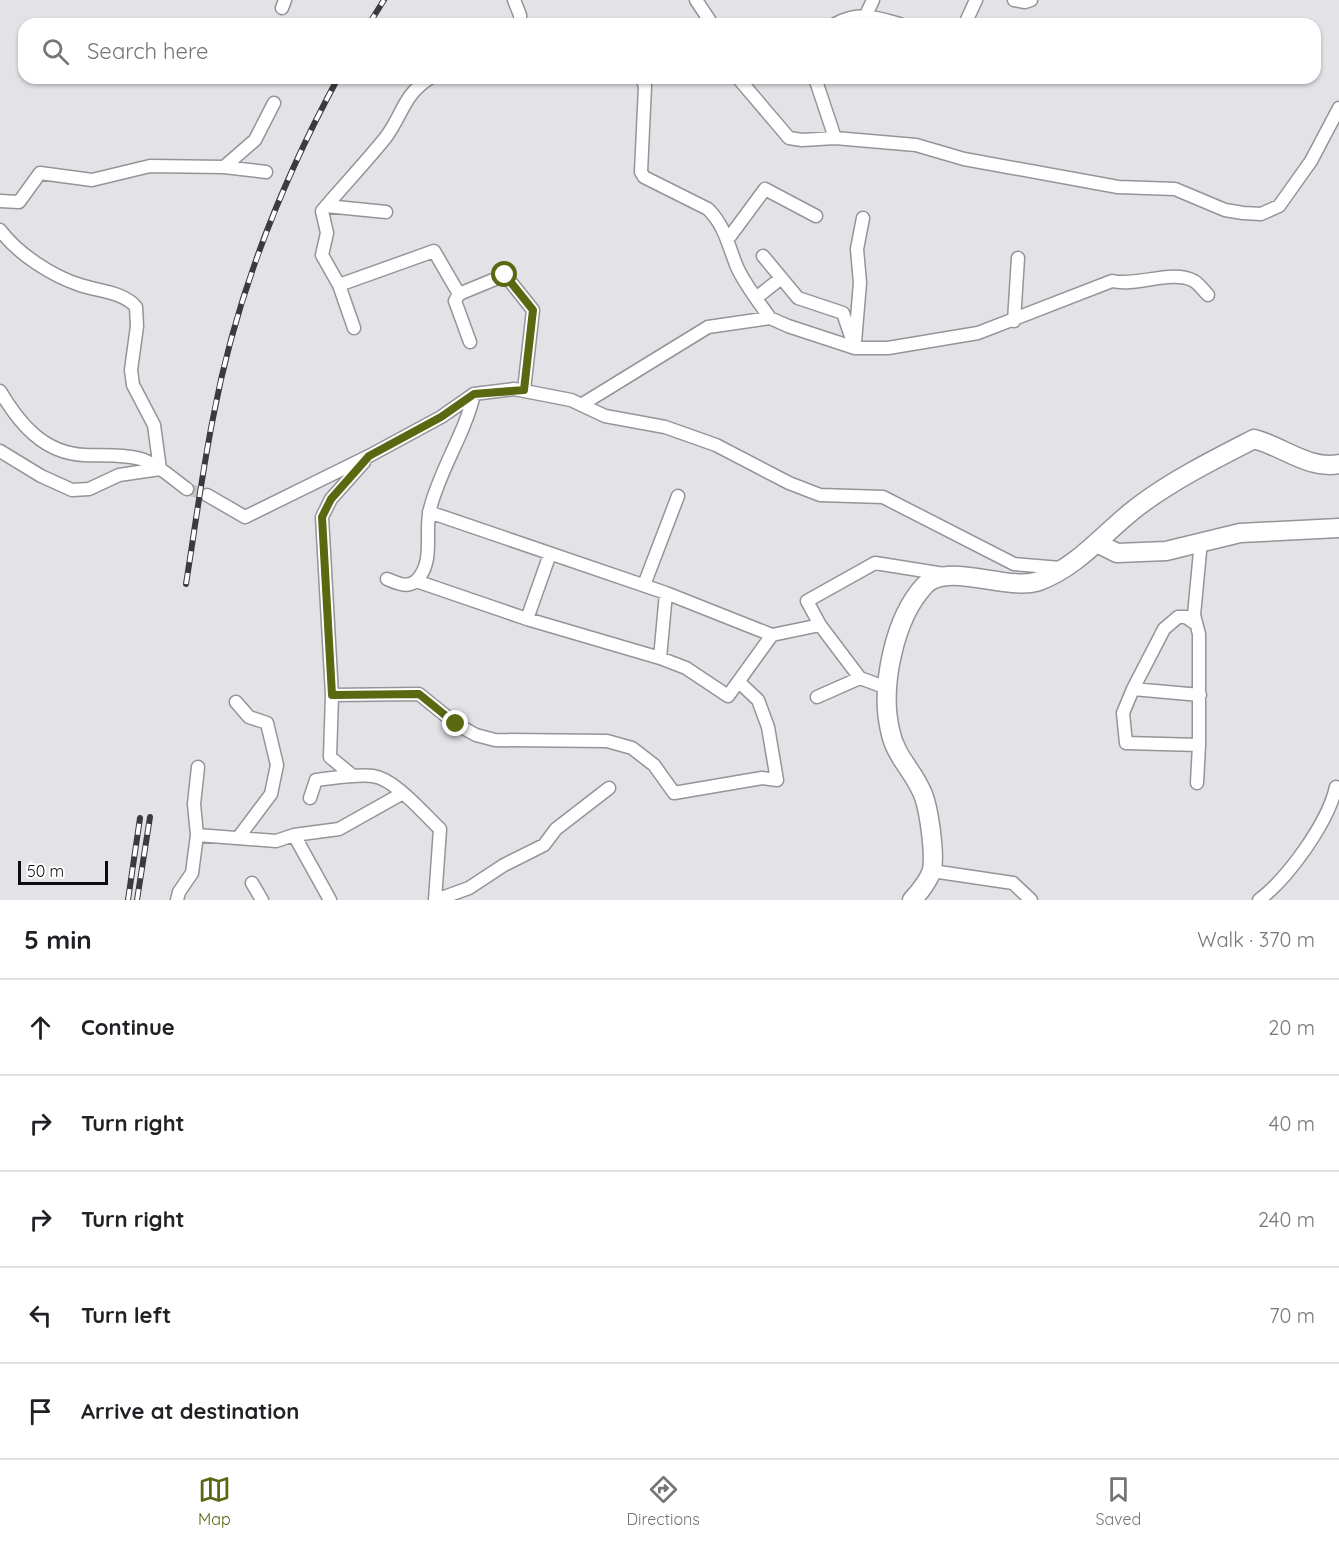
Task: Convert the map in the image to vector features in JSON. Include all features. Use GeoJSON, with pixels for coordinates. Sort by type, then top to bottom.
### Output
{"type":"FeatureCollection","features":[{"type":"Feature","properties":{"kind":"street"},"geometry":{"type":"LineString","coordinates":[[514,0],[520,18]]}},
{"type":"Feature","properties":{"kind":"street"},"geometry":{"type":"LineString","coordinates":[[696,0],[708,18]]}},
{"type":"Feature","properties":{"kind":"street"},"geometry":{"type":"LineString","coordinates":[[866,15],[873,0]]}},
{"type":"Feature","properties":{"kind":"street"},"geometry":{"type":"LineString","coordinates":[[968,18],[976,0]]}},
{"type":"Feature","properties":{"kind":"street"},"geometry":{"type":"LineString","coordinates":[[1014,0],[1031,0]]}},
{"type":"Feature","properties":{"kind":"street"},"geometry":{"type":"LineString","coordinates":[[848,18],[866,15],[877,18]]}},
{"type":"Feature","properties":{"kind":"street"},"geometry":{"type":"LineString","coordinates":[[354,328],[339,285],[322,255],[327,233],[322,211],[388,135],[406,99],[421,84]]}},
{"type":"Feature","properties":{"kind":"street"},"geometry":{"type":"LineString","coordinates":[[644,84],[641,168],[644,177],[708,208],[721,223],[737,267],[756,298],[770,318],[788,326],[855,348],[888,348],[978,333],[1014,321],[1112,280],[1121,283],[1167,278],[1193,280],[1208,295]]}},
{"type":"Feature","properties":{"kind":"street"},"geometry":{"type":"LineString","coordinates":[[743,84],[789,138],[802,140],[835,138],[916,145],[964,159],[1118,187],[1175,189],[1225,210],[1261,214],[1279,206],[1311,161],[1339,108]]}},
{"type":"Feature","properties":{"kind":"street"},"geometry":{"type":"LineString","coordinates":[[817,84],[835,138]]}},
{"type":"Feature","properties":{"kind":"street"},"geometry":{"type":"LineString","coordinates":[[224,167],[255,140],[273,102]]}},
{"type":"Feature","properties":{"kind":"street"},"geometry":{"type":"LineString","coordinates":[[0,201],[19,202],[40,172],[92,180],[150,166],[224,167],[266,172]]}},
{"type":"Feature","properties":{"kind":"street"},"geometry":{"type":"LineString","coordinates":[[728,239],[765,189],[816,216]]}},
{"type":"Feature","properties":{"kind":"street"},"geometry":{"type":"LineString","coordinates":[[326,206],[386,212]]}},
{"type":"Feature","properties":{"kind":"street"},"geometry":{"type":"LineString","coordinates":[[855,348],[860,283],[857,249],[863,218]]}},
{"type":"Feature","properties":{"kind":"street"},"geometry":{"type":"LineString","coordinates":[[0,230],[24,252],[61,277],[124,297],[136,307],[137,326],[131,370],[133,385],[154,425],[160,469]]}},
{"type":"Feature","properties":{"kind":"street"},"geometry":{"type":"LineString","coordinates":[[339,285],[434,251],[459,294]]}},
{"type":"Feature","properties":{"kind":"street"},"geometry":{"type":"LineString","coordinates":[[763,256],[798,298],[843,313],[855,348]]}},
{"type":"Feature","properties":{"kind":"street"},"geometry":{"type":"LineString","coordinates":[[1014,321],[1018,258]]}},
{"type":"Feature","properties":{"kind":"street"},"geometry":{"type":"LineString","coordinates":[[470,342],[455,301],[459,294],[505,275],[533,310],[524,390]]}},
{"type":"Feature","properties":{"kind":"street"},"geometry":{"type":"LineString","coordinates":[[756,298],[780,279]]}},
{"type":"Feature","properties":{"kind":"street"},"geometry":{"type":"LineString","coordinates":[[581,405],[708,327],[770,318]]}},
{"type":"Feature","properties":{"kind":"street"},"geometry":{"type":"LineString","coordinates":[[207,495],[245,517],[369,456],[441,417],[474,394],[524,390],[550,394],[605,416],[665,427],[716,446],[789,483],[820,495],[883,497],[1014,564],[1061,568]]}},
{"type":"Feature","properties":{"kind":"street"},"geometry":{"type":"LineString","coordinates":[[0,391],[27,430],[45,442],[82,455],[103,454],[145,460],[187,489]]}},
{"type":"Feature","properties":{"kind":"street"},"geometry":{"type":"LineString","coordinates":[[416,581],[426,565],[429,512],[469,414],[474,394]]}},
{"type":"Feature","properties":{"kind":"street"},"geometry":{"type":"LineString","coordinates":[[887,687],[860,678],[820,625],[807,601],[875,563],[1010,583],[1039,581],[1097,543],[1141,504],[1254,439],[1272,444],[1302,459],[1328,466],[1339,464]]}},
{"type":"Feature","properties":{"kind":"street"},"geometry":{"type":"LineString","coordinates":[[0,451],[41,476],[72,490],[89,489],[119,475],[160,469]]}},
{"type":"Feature","properties":{"kind":"street"},"geometry":{"type":"LineString","coordinates":[[353,776],[330,757],[332,695],[322,517],[331,499],[369,456]]}},
{"type":"Feature","properties":{"kind":"street"},"geometry":{"type":"LineString","coordinates":[[644,585],[678,496]]}},
{"type":"Feature","properties":{"kind":"street"},"geometry":{"type":"LineString","coordinates":[[429,512],[644,585],[772,635],[820,625]]}},
{"type":"Feature","properties":{"kind":"street"},"geometry":{"type":"LineString","coordinates":[[1097,543],[1117,553],[1166,551],[1240,533],[1339,528]]}},
{"type":"Feature","properties":{"kind":"street"},"geometry":{"type":"LineString","coordinates":[[1197,783],[1200,745],[1199,634],[1194,615],[1201,541]]}},
{"type":"Feature","properties":{"kind":"street"},"geometry":{"type":"LineString","coordinates":[[527,618],[550,554]]}},
{"type":"Feature","properties":{"kind":"street"},"geometry":{"type":"LineString","coordinates":[[912,900],[920,892],[932,871],[929,811],[921,789],[900,759],[890,730],[887,687],[892,655],[912,600],[927,582],[951,575]]}},
{"type":"Feature","properties":{"kind":"street"},"geometry":{"type":"LineString","coordinates":[[387,579],[404,585],[416,581],[527,618],[660,658],[686,668],[728,696],[740,683],[772,635]]}},
{"type":"Feature","properties":{"kind":"street"},"geometry":{"type":"LineString","coordinates":[[660,658],[666,593]]}},
{"type":"Feature","properties":{"kind":"street"},"geometry":{"type":"LineString","coordinates":[[1196,624],[1186,617],[1178,617],[1164,629],[1132,689],[1123,713],[1126,744],[1200,745]]}},
{"type":"Feature","properties":{"kind":"street"},"geometry":{"type":"LineString","coordinates":[[817,697],[860,678]]}},
{"type":"Feature","properties":{"kind":"street"},"geometry":{"type":"LineString","coordinates":[[332,695],[419,694],[456,724],[476,735],[495,740],[607,741],[632,748],[654,765],[674,793],[762,778],[777,780],[768,727],[759,700],[740,683]]}},
{"type":"Feature","properties":{"kind":"street"},"geometry":{"type":"LineString","coordinates":[[1132,689],[1200,695]]}},
{"type":"Feature","properties":{"kind":"street"},"geometry":{"type":"LineString","coordinates":[[236,702],[249,717],[267,723],[277,765],[271,794],[238,838]]}},
{"type":"Feature","properties":{"kind":"street"},"geometry":{"type":"LineString","coordinates":[[181,899],[192,873],[197,835],[194,804],[198,767]]}},
{"type":"Feature","properties":{"kind":"street"},"geometry":{"type":"LineString","coordinates":[[310,798],[316,780],[353,776],[376,777],[403,793],[440,829],[436,900],[470,888],[504,865],[544,845],[556,829],[609,788]]}},
{"type":"Feature","properties":{"kind":"street"},"geometry":{"type":"LineString","coordinates":[[1259,900],[1284,876],[1318,826],[1336,787]]}},
{"type":"Feature","properties":{"kind":"street"},"geometry":{"type":"LineString","coordinates":[[197,835],[276,841],[294,835],[339,829],[403,793]]}},
{"type":"Feature","properties":{"kind":"street"},"geometry":{"type":"LineString","coordinates":[[294,835],[330,900]]}},
{"type":"Feature","properties":{"kind":"street"},"geometry":{"type":"LineString","coordinates":[[932,871],[1013,883],[1031,900]]}},
{"type":"Feature","properties":{"kind":"street"},"geometry":{"type":"LineString","coordinates":[[252,883],[262,900]]}},
{"type":"Feature","properties":{"kind":"tunnel"},"geometry":{"type":"LineString","coordinates":[[187,489],[207,495]]}},
{"type":"Feature","properties":{"kind":"railway"},"geometry":{"type":"LineString","coordinates":[[373,18],[384,0]]}},
{"type":"Feature","properties":{"kind":"railway"},"geometry":{"type":"LineString","coordinates":[[186,584],[209,439],[222,374],[247,286],[279,201],[335,84]]}},
{"type":"Feature","properties":{"kind":"railway"},"geometry":{"type":"LineString","coordinates":[[137,900],[150,817]]}},
{"type":"Feature","properties":{"kind":"railway"},"geometry":{"type":"LineString","coordinates":[[128,900],[140,818]]}},
{"type":"Feature","properties":{"kind":"route"},"geometry":{"type":"LineString","coordinates":[[456,724],[419,694],[332,695],[322,517],[331,499],[369,456],[441,417],[474,394],[524,390],[533,310],[505,275]]}}]}
